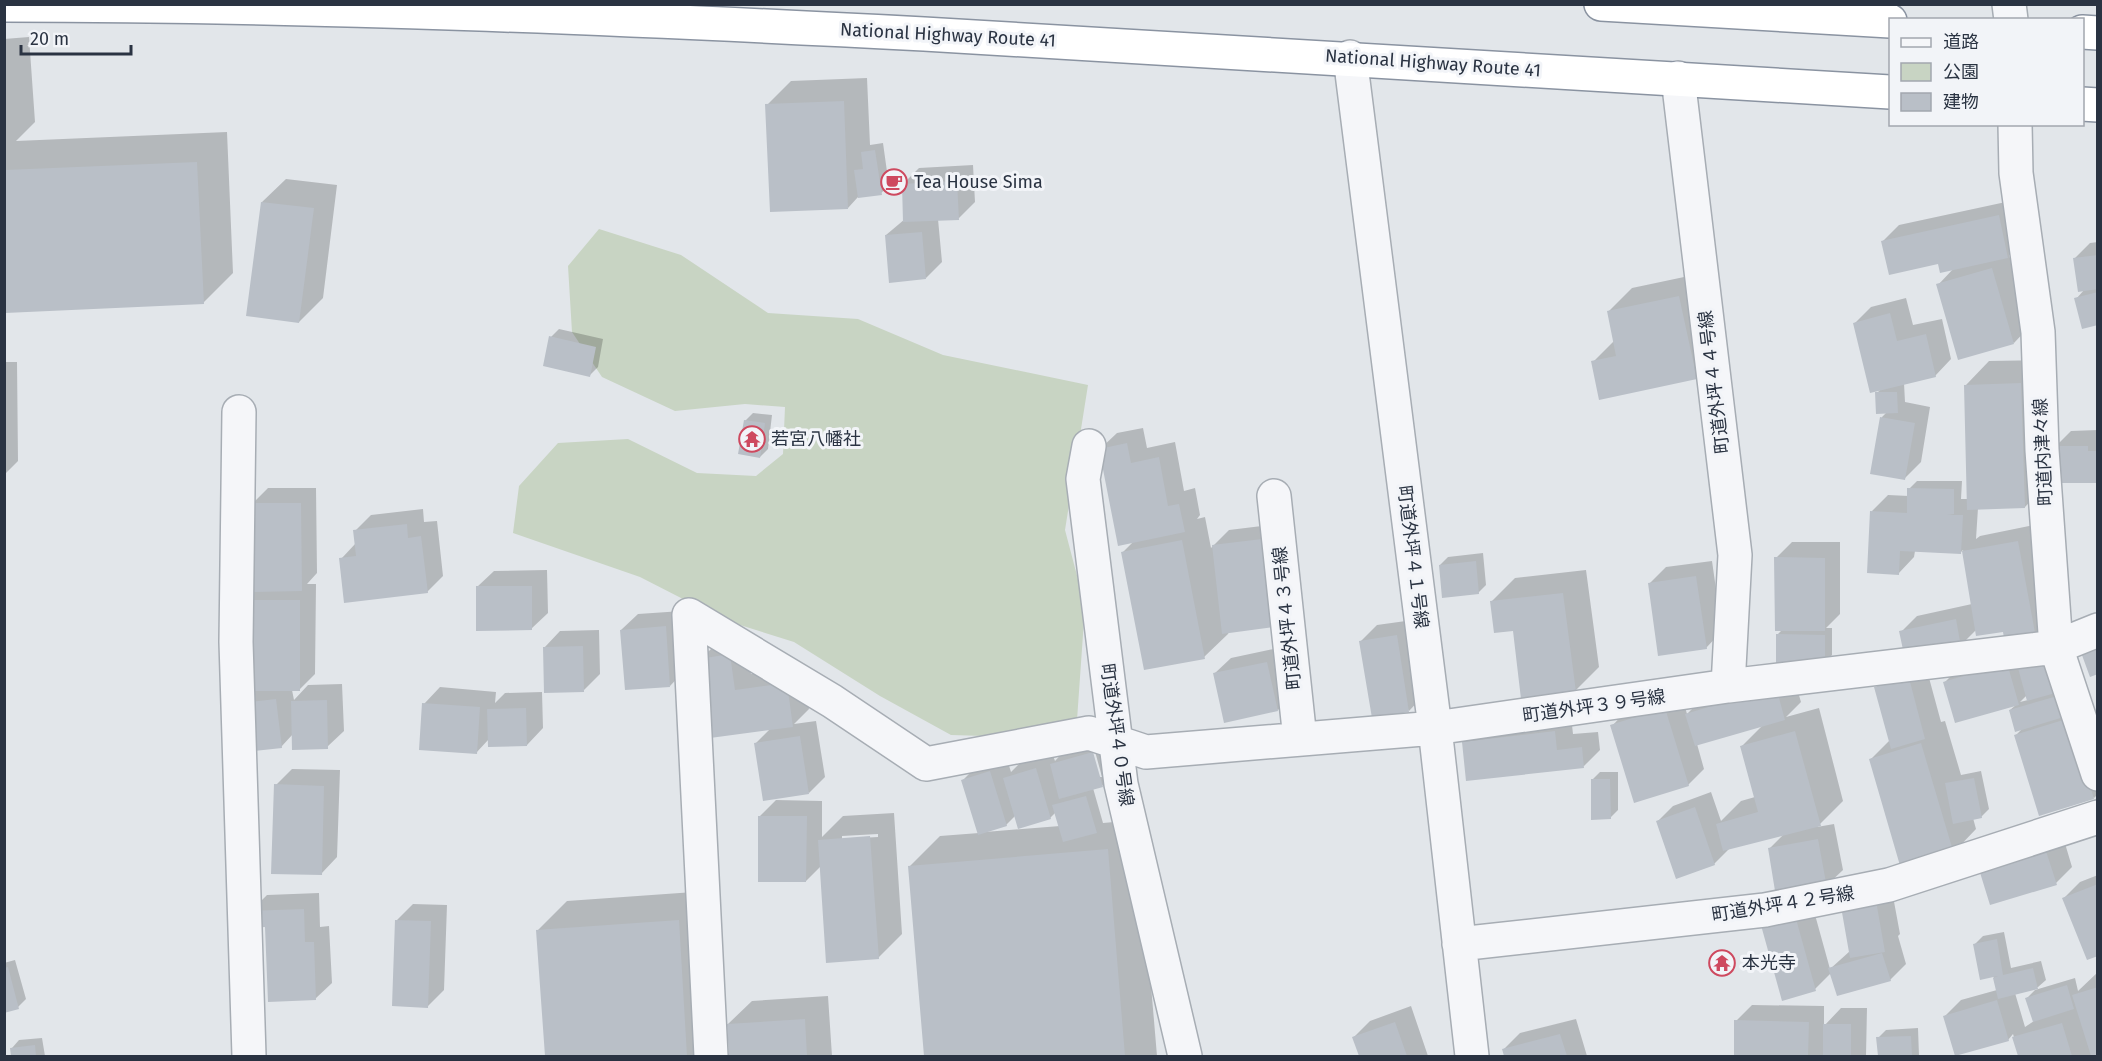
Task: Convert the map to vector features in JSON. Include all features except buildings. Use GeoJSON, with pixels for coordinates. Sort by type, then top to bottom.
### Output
{"type":"FeatureCollection","features":[{"type":"Feature","properties":{"kind":"highway","name":"National Highway Route 41"},"geometry":{"type":"LineString","coordinates":[[4,4],[150,4],[663,20],[1350,57],[1889,92]]}},
{"type":"Feature","properties":{"kind":"highway"},"geometry":{"type":"LineString","coordinates":[[1601,4],[1889,21]]}},
{"type":"Feature","properties":{"kind":"street","name":"町道外坪４１号線"},"geometry":{"type":"LineString","coordinates":[[1350,57],[1435,729],[1472,1056]]}},
{"type":"Feature","properties":{"kind":"street","name":"町道外坪４４号線"},"geometry":{"type":"LineString","coordinates":[[1678,78],[1735,555],[1728,686]]}},
{"type":"Feature","properties":{"kind":"street","name":"町道内津々線"},"geometry":{"type":"LineString","coordinates":[[2015,126],[2016,173],[2038,332],[2042,450],[2056,647],[2097,774]]}},
{"type":"Feature","properties":{"kind":"street"},"geometry":{"type":"LineString","coordinates":[[239,412],[236,653],[249,1056]]}},
{"type":"Feature","properties":{"kind":"street","name":"町道外坪４０号線"},"geometry":{"type":"LineString","coordinates":[[1089,446],[1083,479],[1103,738],[1121,784],[1185,1056]]}},
{"type":"Feature","properties":{"kind":"street","name":"町道外坪４３号線"},"geometry":{"type":"LineString","coordinates":[[1274,496],[1300,739]]}},
{"type":"Feature","properties":{"kind":"street"},"geometry":{"type":"LineString","coordinates":[[711,1056],[690,615],[832,701],[926,764],[1103,738]]}},
{"type":"Feature","properties":{"kind":"street","name":"町道外坪３９号線"},"geometry":{"type":"LineString","coordinates":[[1103,738],[1146,752],[1435,729],[1728,686],[2056,647],[2097,630]]}},
{"type":"Feature","properties":{"kind":"street","name":"町道外坪４２号線"},"geometry":{"type":"LineString","coordinates":[[1459,944],[1765,910],[1889,885],[2097,817]]}},
{"type":"Feature","properties":{"kind":"green space"},"geometry":{"type":"Polygon","coordinates":[[[599,229],[681,255],[768,313],[858,319],[943,355],[1088,385],[1065,530],[1085,606],[1077,720],[1017,737],[951,735],[880,696],[794,642],[724,620],[640,577],[513,533],[519,486],[558,443],[628,439],[697,473],[756,476],[783,454],[785,407],[745,404],[675,411],[602,377],[572,332],[568,266],[599,229]]]}},
{"type":"Feature","properties":{"kind":"place","name":"Tea House Sima"},"geometry":{"type":"Point","coordinates":[894,182]}},
{"type":"Feature","properties":{"kind":"place","name":"若宮八幡社"},"geometry":{"type":"Point","coordinates":[752,439]}},
{"type":"Feature","properties":{"kind":"place","name":"本光寺"},"geometry":{"type":"Point","coordinates":[1722,963]}}]}
